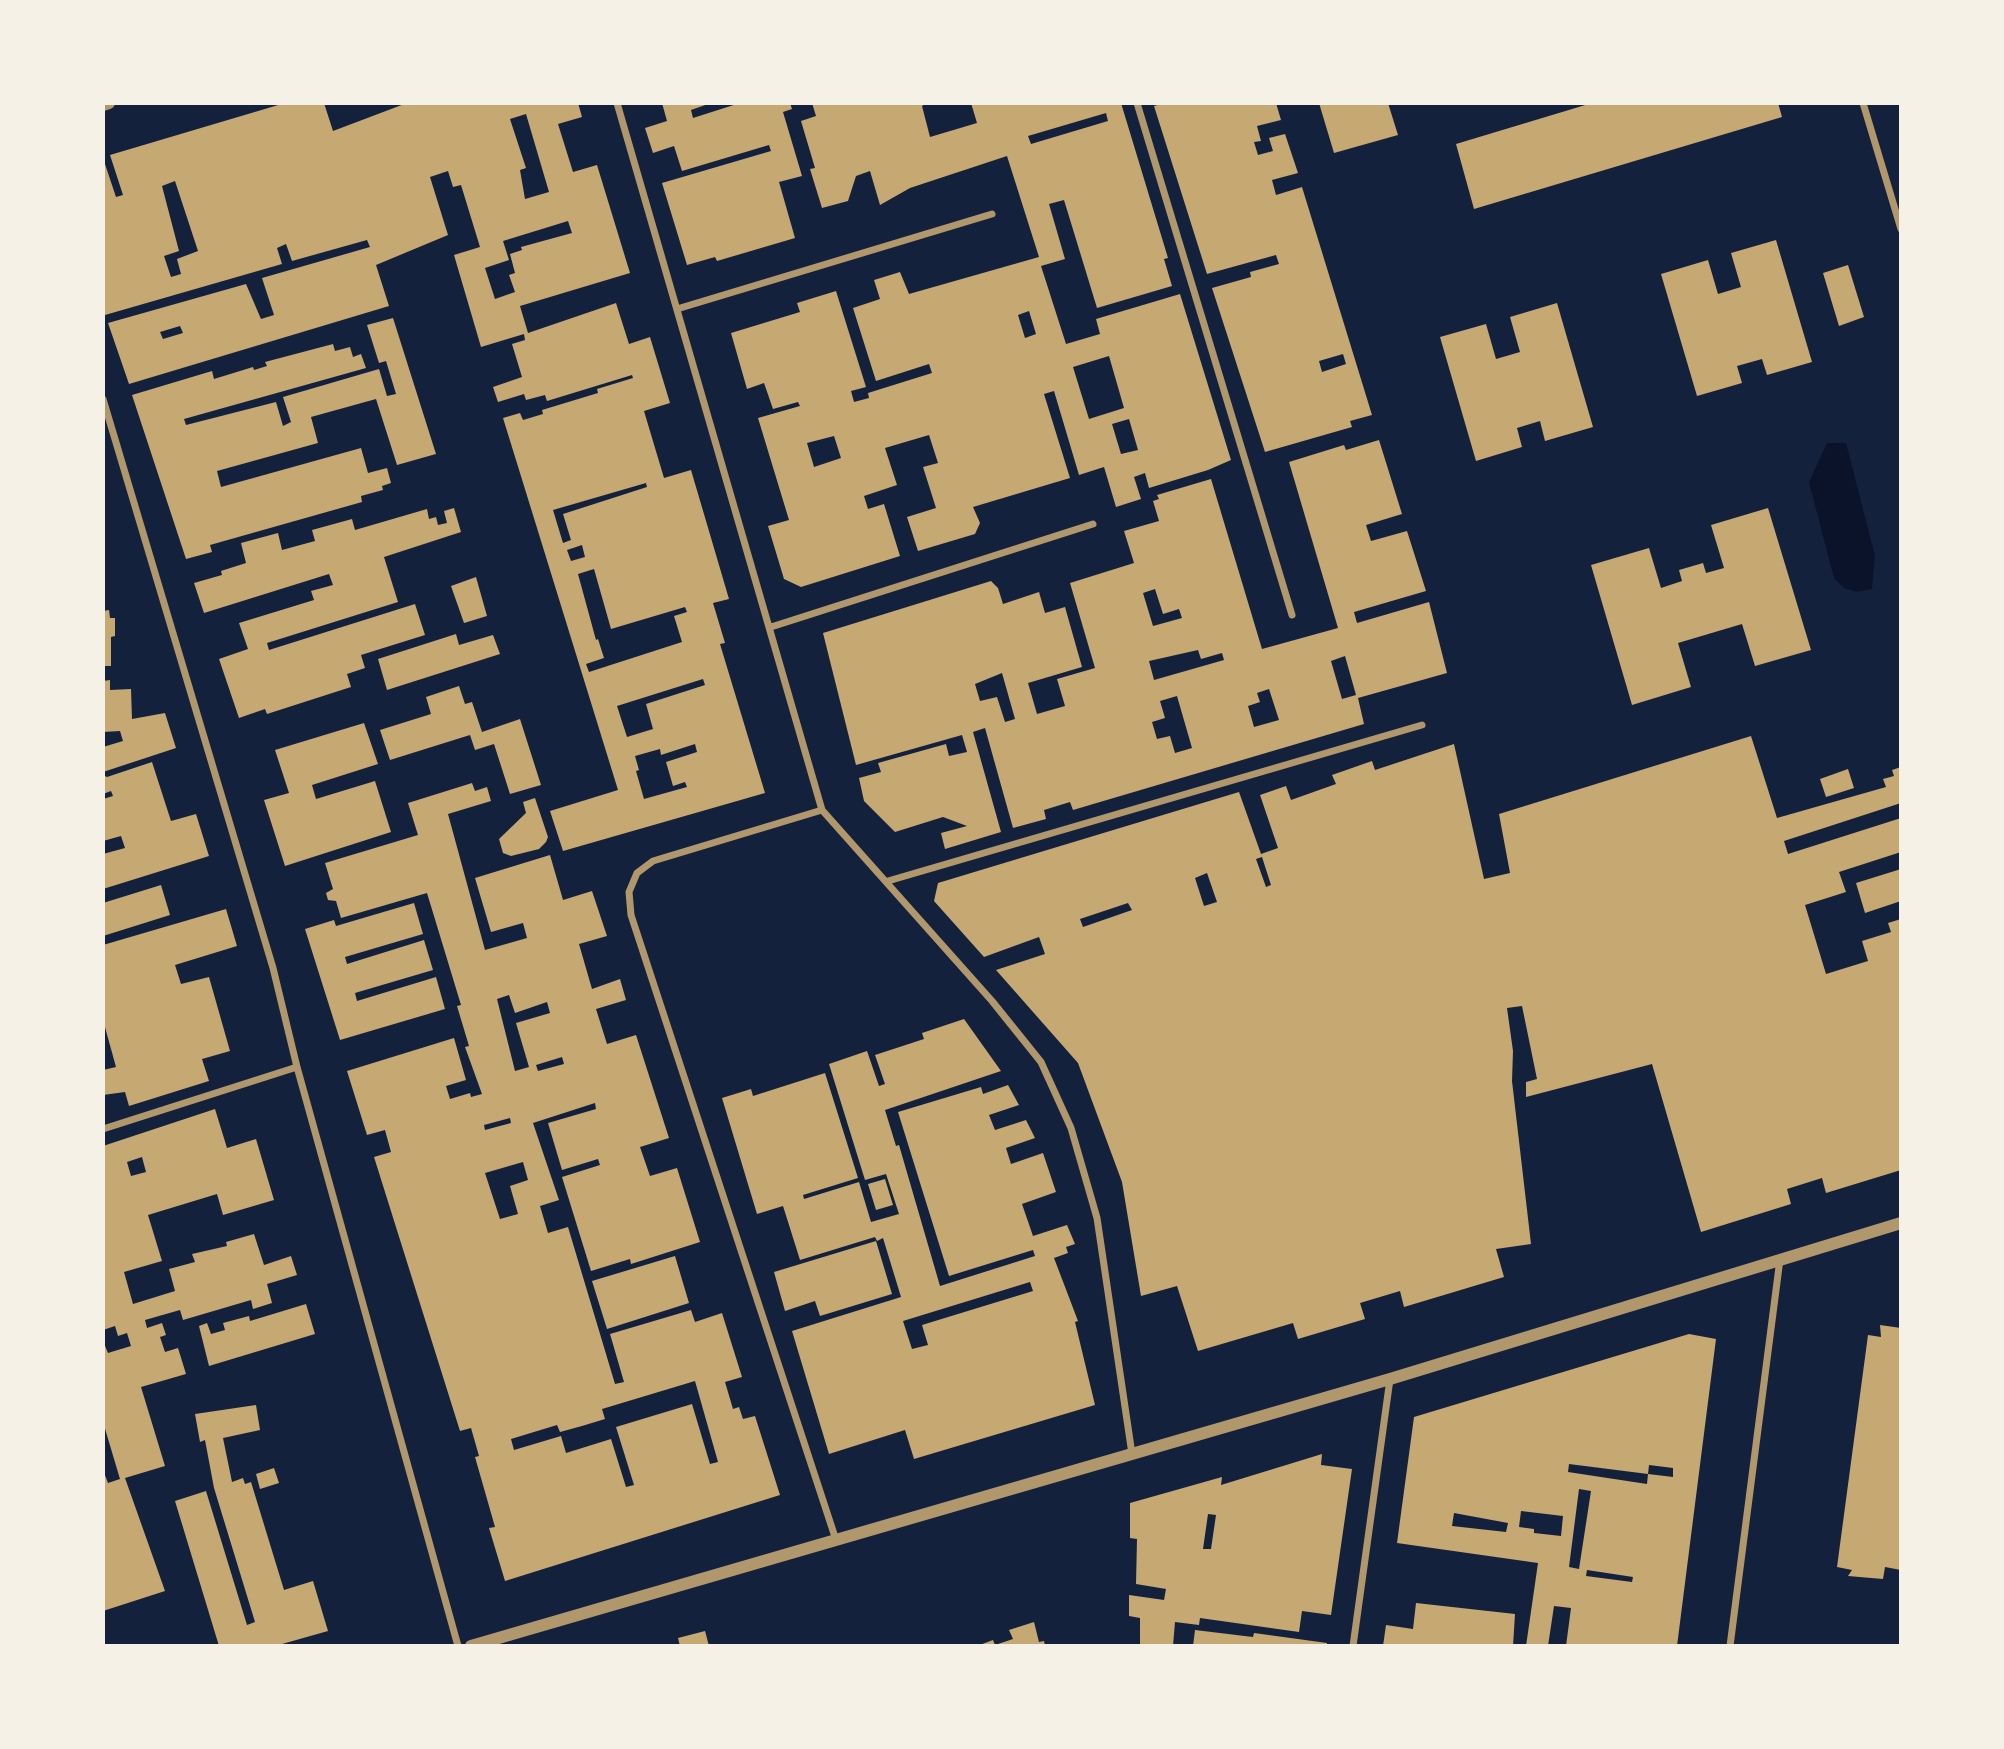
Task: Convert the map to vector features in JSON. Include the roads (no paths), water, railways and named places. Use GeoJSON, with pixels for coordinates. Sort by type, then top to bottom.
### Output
{"type":"FeatureCollection","features":[{"type":"Feature","properties":{"kind":"street"},"geometry":{"type":"LineString","coordinates":[[103,105],[109,103]]}},
{"type":"Feature","properties":{"kind":"street"},"geometry":{"type":"LineString","coordinates":[[617,103],[822,810],[888,881],[1041,1062],[1072,1128],[1097,1218],[1132,1454]]}},
{"type":"Feature","properties":{"kind":"street"},"geometry":{"type":"LineString","coordinates":[[1137,103],[1292,615]]}},
{"type":"Feature","properties":{"kind":"street"},"geometry":{"type":"LineString","coordinates":[[1863,103],[1901,229]]}},
{"type":"Feature","properties":{"kind":"street"},"geometry":{"type":"LineString","coordinates":[[677,309],[992,215]]}},
{"type":"Feature","properties":{"kind":"street"},"geometry":{"type":"LineString","coordinates":[[103,399],[274,968],[297,1067],[458,1646]]}},
{"type":"Feature","properties":{"kind":"street"},"geometry":{"type":"LineString","coordinates":[[771,627],[1093,524]]}},
{"type":"Feature","properties":{"kind":"street"},"geometry":{"type":"LineString","coordinates":[[888,881],[1422,725]]}},
{"type":"Feature","properties":{"kind":"street"},"geometry":{"type":"LineString","coordinates":[[822,810],[653,861],[637,873],[629,892],[635,928],[837,1542]]}},
{"type":"Feature","properties":{"kind":"street"},"geometry":{"type":"LineString","coordinates":[[103,1129],[297,1067]]}},
{"type":"Feature","properties":{"kind":"street"},"geometry":{"type":"LineString","coordinates":[[471,1646],[1390,1380],[1901,1223]]}},
{"type":"Feature","properties":{"kind":"street"},"geometry":{"type":"LineString","coordinates":[[1730,1646],[1780,1259]]}},
{"type":"Feature","properties":{"kind":"street"},"geometry":{"type":"LineString","coordinates":[[1353,1646],[1390,1380]]}},
{"type":"Feature","properties":{"kind":"water"},"geometry":{"type":"Polygon","coordinates":[[[1827,443],[1846,443],[1875,556],[1872,589],[1857,592],[1844,588],[1834,578],[1809,482],[1827,443]]]}}]}
